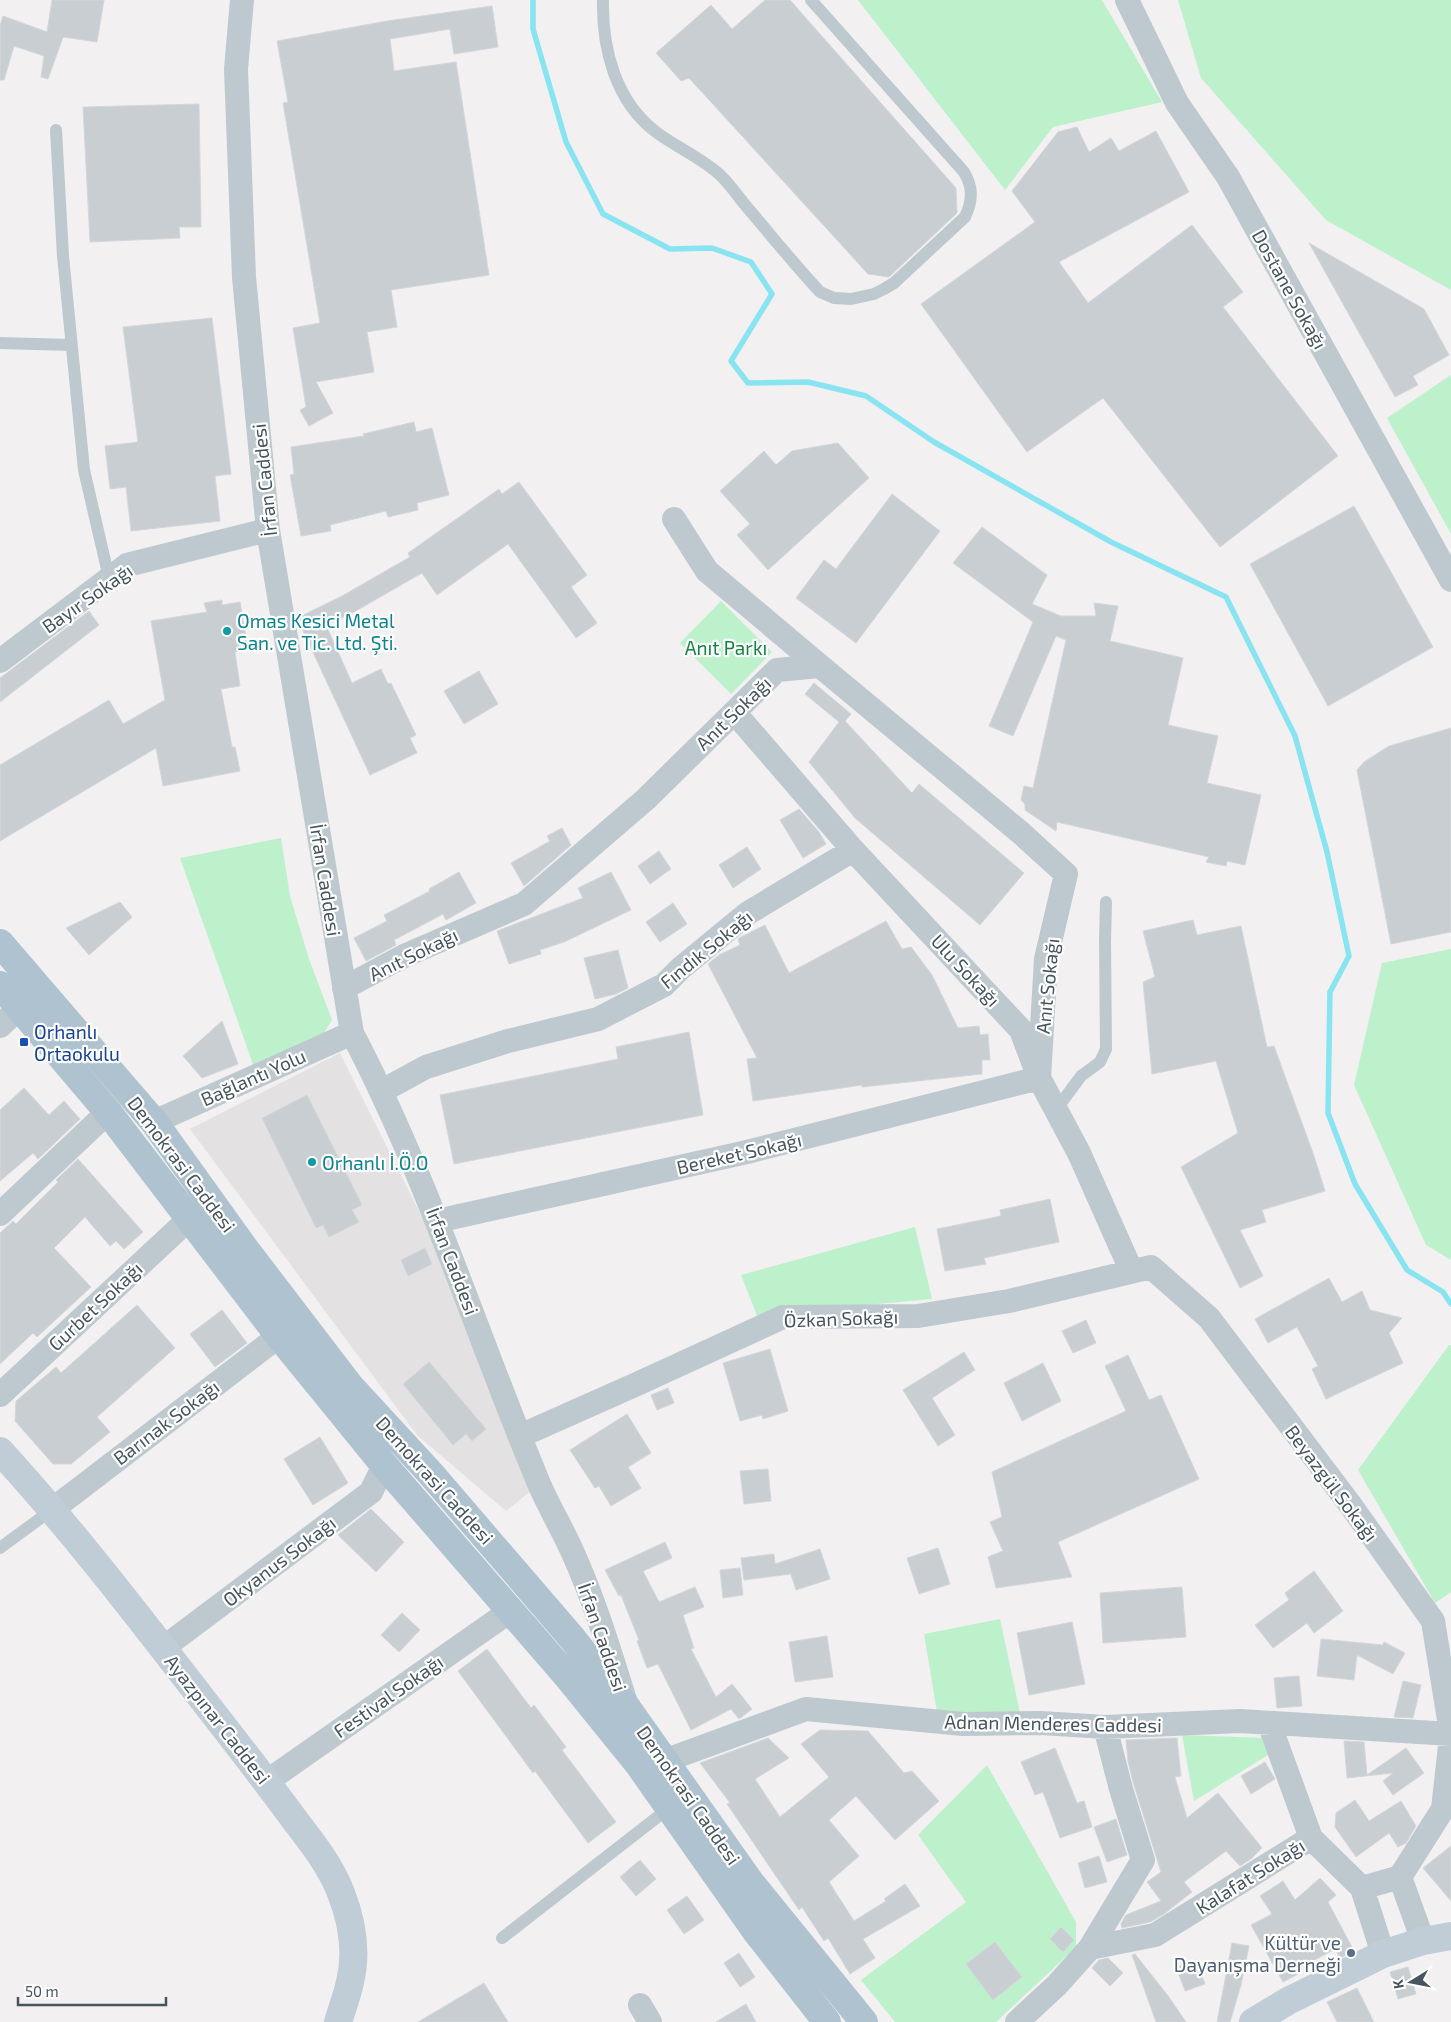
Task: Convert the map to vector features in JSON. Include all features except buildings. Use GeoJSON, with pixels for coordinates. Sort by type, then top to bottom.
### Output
{"type":"FeatureCollection","features":[{"type":"Feature","properties":{"kind":"main road","name":"Demokrasi Caddesi"},"geometry":{"type":"LineString","coordinates":[[0,943],[154,1122],[246,1250],[350,1386],[450,1496],[572,1638],[628,1709],[751,1883],[864,2022]]}},
{"type":"Feature","properties":{"kind":"main road","name":"Demokrasi Caddesi"},"geometry":{"type":"LineString","coordinates":[[0,985],[108,1112],[279,1336],[384,1465],[567,1676],[621,1743],[755,1930],[827,2022]]}},
{"type":"Feature","properties":{"kind":"street","name":"İrfan Caddesi"},"geometry":{"type":"LineString","coordinates":[[242,0],[236,69],[244,277],[268,530],[352,1033],[382,1091],[437,1221],[537,1480],[573,1553],[599,1617],[628,1709]]}},
{"type":"Feature","properties":{"kind":"street","name":"Dostane Sokağı"},"geometry":{"type":"LineString","coordinates":[[1127,0],[1177,103],[1228,177],[1451,580]]}},
{"type":"Feature","properties":{"kind":"street"},"geometry":{"type":"LineString","coordinates":[[674,519],[707,572],[820,666]]}},
{"type":"Feature","properties":{"kind":"street","name":"Bayır Sokağı"},"geometry":{"type":"LineString","coordinates":[[0,661],[127,564],[268,530]]}},
{"type":"Feature","properties":{"kind":"street","name":"Anıt Sokağı"},"geometry":{"type":"LineString","coordinates":[[344,988],[404,956],[524,904],[646,800],[778,670],[820,666],[1066,874],[1046,959],[1039,1078]]}},
{"type":"Feature","properties":{"kind":"street","name":"Ulu Sokağı"},"geometry":{"type":"LineString","coordinates":[[734,712],[852,850],[1021,1030],[1039,1078],[1141,1268]]}},
{"type":"Feature","properties":{"kind":"street","name":"Fındık Sokağı"},"geometry":{"type":"LineString","coordinates":[[382,1091],[426,1067],[508,1041],[598,1019],[664,985],[681,968],[748,913],[852,850]]}},
{"type":"Feature","properties":{"kind":"street"},"geometry":{"type":"LineString","coordinates":[[0,1026],[20,1007]]}},
{"type":"Feature","properties":{"kind":"street","name":"Bağlantı Yolu"},"geometry":{"type":"LineString","coordinates":[[154,1122],[352,1033]]}},
{"type":"Feature","properties":{"kind":"street","name":"Bereket Sokağı"},"geometry":{"type":"LineString","coordinates":[[437,1221],[747,1152],[1039,1078]]}},
{"type":"Feature","properties":{"kind":"street"},"geometry":{"type":"LineString","coordinates":[[0,1214],[108,1112]]}},
{"type":"Feature","properties":{"kind":"street","name":"Gurbet Sokağı"},"geometry":{"type":"LineString","coordinates":[[0,1395],[190,1218]]}},
{"type":"Feature","properties":{"kind":"street","name":"Özkan Sokağı"},"geometry":{"type":"LineString","coordinates":[[520,1436],[783,1317],[918,1316],[1010,1301],[1141,1268]]}},
{"type":"Feature","properties":{"kind":"street","name":"Beyazgül Sokağı"},"geometry":{"type":"LineString","coordinates":[[1141,1268],[1209,1318],[1348,1503],[1433,1621],[1451,1735],[1443,1809],[1400,1877]]}},
{"type":"Feature","properties":{"kind":"street","name":"Barınak Sokağı"},"geometry":{"type":"LineString","coordinates":[[53,1509],[279,1336]]}},
{"type":"Feature","properties":{"kind":"street","name":"Ayazpınar Caddesi"},"geometry":{"type":"LineString","coordinates":[[0,1451],[53,1509],[163,1648],[319,1852],[341,1893],[348,1914],[352,1937],[353,1959],[350,1982],[338,2022]]}},
{"type":"Feature","properties":{"kind":"street","name":"Okyanus Sokağı"},"geometry":{"type":"LineString","coordinates":[[163,1648],[371,1492],[384,1465]]}},
{"type":"Feature","properties":{"kind":"street","name":"Festival Sokağı"},"geometry":{"type":"LineString","coordinates":[[266,1782],[510,1610]]}},
{"type":"Feature","properties":{"kind":"street","name":"Adnan Menderes Caddesi"},"geometry":{"type":"LineString","coordinates":[[664,1761],[806,1708],[962,1724],[1041,1723],[1105,1728],[1240,1721],[1451,1735]]}},
{"type":"Feature","properties":{"kind":"street"},"geometry":{"type":"LineString","coordinates":[[1269,1723],[1311,1838],[1362,1888],[1383,1954]]}},
{"type":"Feature","properties":{"kind":"street"},"geometry":{"type":"LineString","coordinates":[[1017,2022],[1057,1985],[1090,1948],[1143,1860],[1120,1788],[1105,1728]]}},
{"type":"Feature","properties":{"kind":"street","name":"Kalafat Sokağı"},"geometry":{"type":"LineString","coordinates":[[1090,1948],[1155,1935],[1311,1838]]}},
{"type":"Feature","properties":{"kind":"street"},"geometry":{"type":"LineString","coordinates":[[1362,1888],[1400,1877],[1423,1941]]}},
{"type":"Feature","properties":{"kind":"street"},"geometry":{"type":"LineString","coordinates":[[1253,2022],[1288,2001],[1383,1954],[1423,1941],[1451,1936]]}},
{"type":"Feature","properties":{"kind":"lane"},"geometry":{"type":"LineString","coordinates":[[603,0],[606,50],[622,91],[636,113],[656,132],[681,146],[719,174],[820,292],[834,298],[863,297],[874,294],[894,283],[965,216],[970,208],[971,188],[964,172],[811,0]]}},
{"type":"Feature","properties":{"kind":"lane"},"geometry":{"type":"LineString","coordinates":[[56,130],[63,256],[84,470],[110,578]]}},
{"type":"Feature","properties":{"kind":"lane"},"geometry":{"type":"LineString","coordinates":[[0,343],[71,345]]}},
{"type":"Feature","properties":{"kind":"lane"},"geometry":{"type":"LineString","coordinates":[[1056,1110],[1081,1076],[1100,1062],[1106,1049],[1106,902]]}},
{"type":"Feature","properties":{"kind":"lane"},"geometry":{"type":"LineString","coordinates":[[0,1548],[53,1509]]}},
{"type":"Feature","properties":{"kind":"lane"},"geometry":{"type":"LineString","coordinates":[[502,1938],[669,1808]]}},
{"type":"Feature","properties":{"kind":"shaded area"},"geometry":{"type":"Polygon","coordinates":[[[340,1053],[424,1221],[532,1490],[506,1511],[417,1435],[190,1129],[340,1053]]]}},
{"type":"Feature","properties":{"kind":"green space"},"geometry":{"type":"Polygon","coordinates":[[[858,0],[1102,0],[1162,102],[1053,127],[1005,190],[858,0]]]}},
{"type":"Feature","properties":{"kind":"green space"},"geometry":{"type":"Polygon","coordinates":[[[1178,0],[1451,0],[1451,290],[1326,220],[1201,78],[1178,0]]]}},
{"type":"Feature","properties":{"kind":"green space"},"geometry":{"type":"Polygon","coordinates":[[[1451,375],[1451,534],[1387,418],[1451,375]]]}},
{"type":"Feature","properties":{"kind":"green space","name":"Anıt Parkı"},"geometry":{"type":"Polygon","coordinates":[[[721,601],[772,652],[731,694],[680,643],[721,601]]]}},
{"type":"Feature","properties":{"kind":"green space"},"geometry":{"type":"Polygon","coordinates":[[[281,838],[290,896],[309,959],[332,1020],[324,1033],[254,1067],[180,858],[281,838]]]}},
{"type":"Feature","properties":{"kind":"green space"},"geometry":{"type":"Polygon","coordinates":[[[1451,949],[1451,1260],[1426,1245],[1354,1085],[1382,963],[1451,949]]]}},
{"type":"Feature","properties":{"kind":"green space"},"geometry":{"type":"Polygon","coordinates":[[[915,1227],[932,1299],[776,1313],[758,1318],[741,1275],[915,1227]]]}},
{"type":"Feature","properties":{"kind":"green space"},"geometry":{"type":"Polygon","coordinates":[[[1449,1345],[1451,1345],[1451,1592],[1435,1603],[1358,1470],[1449,1345]]]}},
{"type":"Feature","properties":{"kind":"green space"},"geometry":{"type":"Polygon","coordinates":[[[1000,1619],[1020,1713],[937,1712],[924,1634],[1000,1619]]]}},
{"type":"Feature","properties":{"kind":"green space"},"geometry":{"type":"Polygon","coordinates":[[[1182,1735],[1265,1738],[1271,1753],[1194,1801],[1182,1735]]]}},
{"type":"Feature","properties":{"kind":"green space"},"geometry":{"type":"Polygon","coordinates":[[[987,1765],[1076,1922],[1076,1947],[996,2022],[895,2022],[861,1980],[966,1902],[918,1835],[987,1765]]]}},
{"type":"Feature","properties":{"kind":"waterway"},"geometry":{"type":"LineString","coordinates":[[533,0],[533,29],[566,142],[603,214],[670,249],[712,248],[751,262],[772,294],[731,361],[748,383],[808,382],[866,396],[934,442],[1111,542],[1226,597],[1295,736],[1327,852],[1349,956],[1330,992],[1328,1113],[1355,1184],[1407,1270],[1443,1292],[1451,1304]]}},
{"type":"Feature","properties":{"kind":"place","name":"Omas Kesici Metal San. ve Tic. Ltd. Şti."},"geometry":{"type":"Point","coordinates":[227,631]}},
{"type":"Feature","properties":{"kind":"place","name":"Orhanlı Ortaokulu"},"geometry":{"type":"Point","coordinates":[24,1042]}},
{"type":"Feature","properties":{"kind":"place","name":"Orhanlı İ.Ö.O"},"geometry":{"type":"Point","coordinates":[312,1162]}},
{"type":"Feature","properties":{"kind":"place","name":"Kültür ve Dayanışma Derneği"},"geometry":{"type":"Point","coordinates":[1351,1953]}}]}
